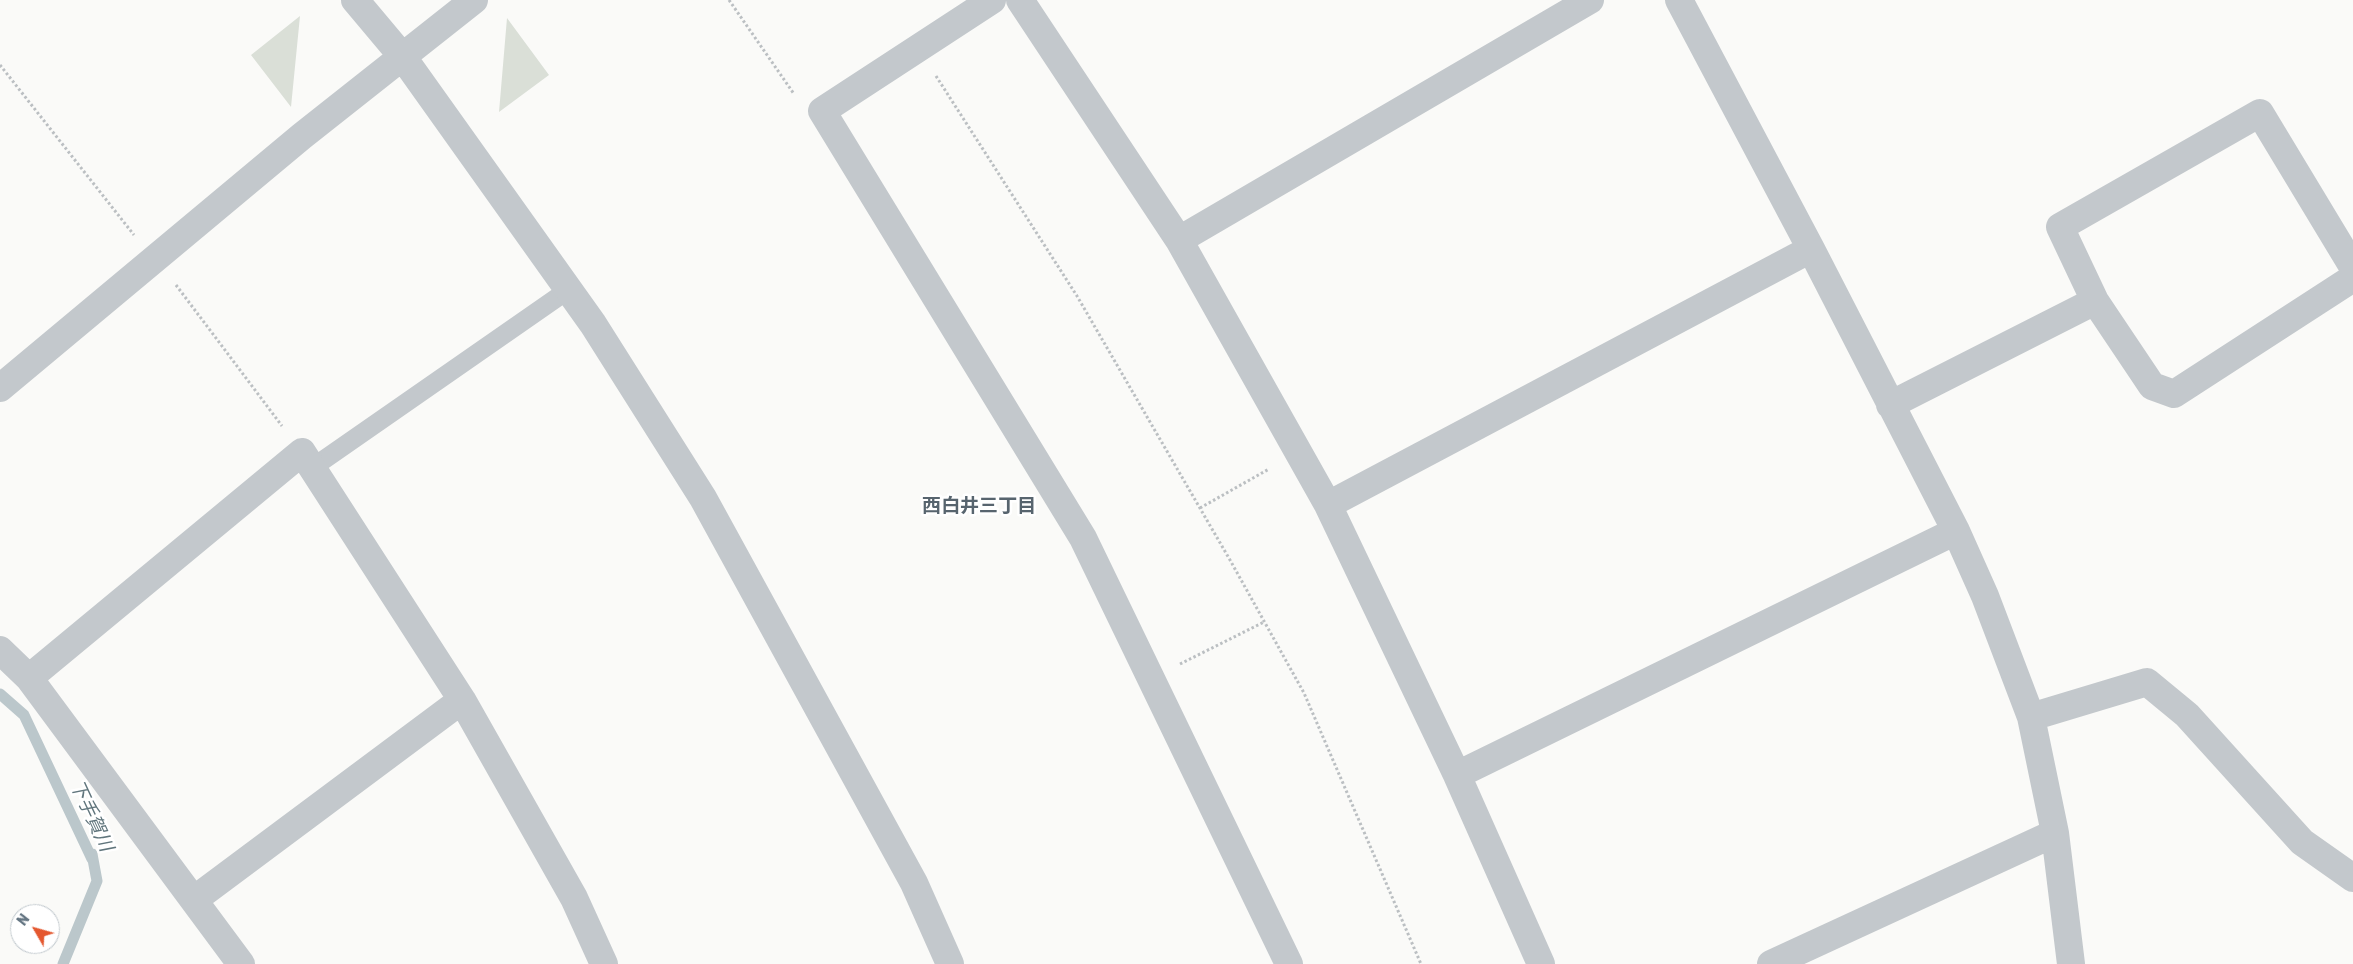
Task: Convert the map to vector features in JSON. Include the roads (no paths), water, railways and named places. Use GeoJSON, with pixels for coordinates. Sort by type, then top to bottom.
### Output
{"type":"FeatureCollection","features":[{"type":"Feature","properties":{"kind":"street"},"geometry":{"type":"LineString","coordinates":[[355,0],[402,56],[593,324],[703,498],[914,884],[950,964]]}},
{"type":"Feature","properties":{"kind":"street"},"geometry":{"type":"LineString","coordinates":[[0,388],[302,136],[474,0]]}},
{"type":"Feature","properties":{"kind":"street"},"geometry":{"type":"LineString","coordinates":[[992,0],[822,111],[1083,538],[1289,964]]}},
{"type":"Feature","properties":{"kind":"street"},"geometry":{"type":"LineString","coordinates":[[1020,0],[1179,240],[1328,505],[1456,775],[1540,964]]}},
{"type":"Feature","properties":{"kind":"street"},"geometry":{"type":"LineString","coordinates":[[1179,240],[1590,0]]}},
{"type":"Feature","properties":{"kind":"street"},"geometry":{"type":"LineString","coordinates":[[1679,0],[1811,249],[1956,532],[1985,596],[2031,716],[2054,832],[2071,964]]}},
{"type":"Feature","properties":{"kind":"street"},"geometry":{"type":"LineString","coordinates":[[2353,267],[2260,113],[2060,227],[2095,301],[2152,386],[2174,394],[2353,278]]}},
{"type":"Feature","properties":{"kind":"street"},"geometry":{"type":"LineString","coordinates":[[1328,505],[1811,249]]}},
{"type":"Feature","properties":{"kind":"street"},"geometry":{"type":"LineString","coordinates":[[1890,405],[2095,301]]}},
{"type":"Feature","properties":{"kind":"street"},"geometry":{"type":"LineString","coordinates":[[29,678],[307,460],[462,700],[574,898],[604,964]]}},
{"type":"Feature","properties":{"kind":"street"},"geometry":{"type":"LineString","coordinates":[[1456,775],[1956,532]]}},
{"type":"Feature","properties":{"kind":"street"},"geometry":{"type":"LineString","coordinates":[[0,650],[29,678],[242,964]]}},
{"type":"Feature","properties":{"kind":"street"},"geometry":{"type":"LineString","coordinates":[[2031,716],[2147,682],[2187,714],[2302,842],[2353,878]]}},
{"type":"Feature","properties":{"kind":"street"},"geometry":{"type":"LineString","coordinates":[[195,899],[462,700]]}},
{"type":"Feature","properties":{"kind":"street"},"geometry":{"type":"LineString","coordinates":[[1771,964],[2054,832]]}},
{"type":"Feature","properties":{"kind":"lane"},"geometry":{"type":"LineString","coordinates":[[307,460],[568,290]]}},
{"type":"Feature","properties":{"kind":"waterway","name":"下手賀川"},"geometry":{"type":"LineString","coordinates":[[0,694],[24,715],[92,859],[92,854],[97,881],[63,964]]}},
{"type":"Feature","properties":{"kind":"district","name":"西白井三丁目"},"geometry":{"type":"Point","coordinates":[979,507]}}]}
